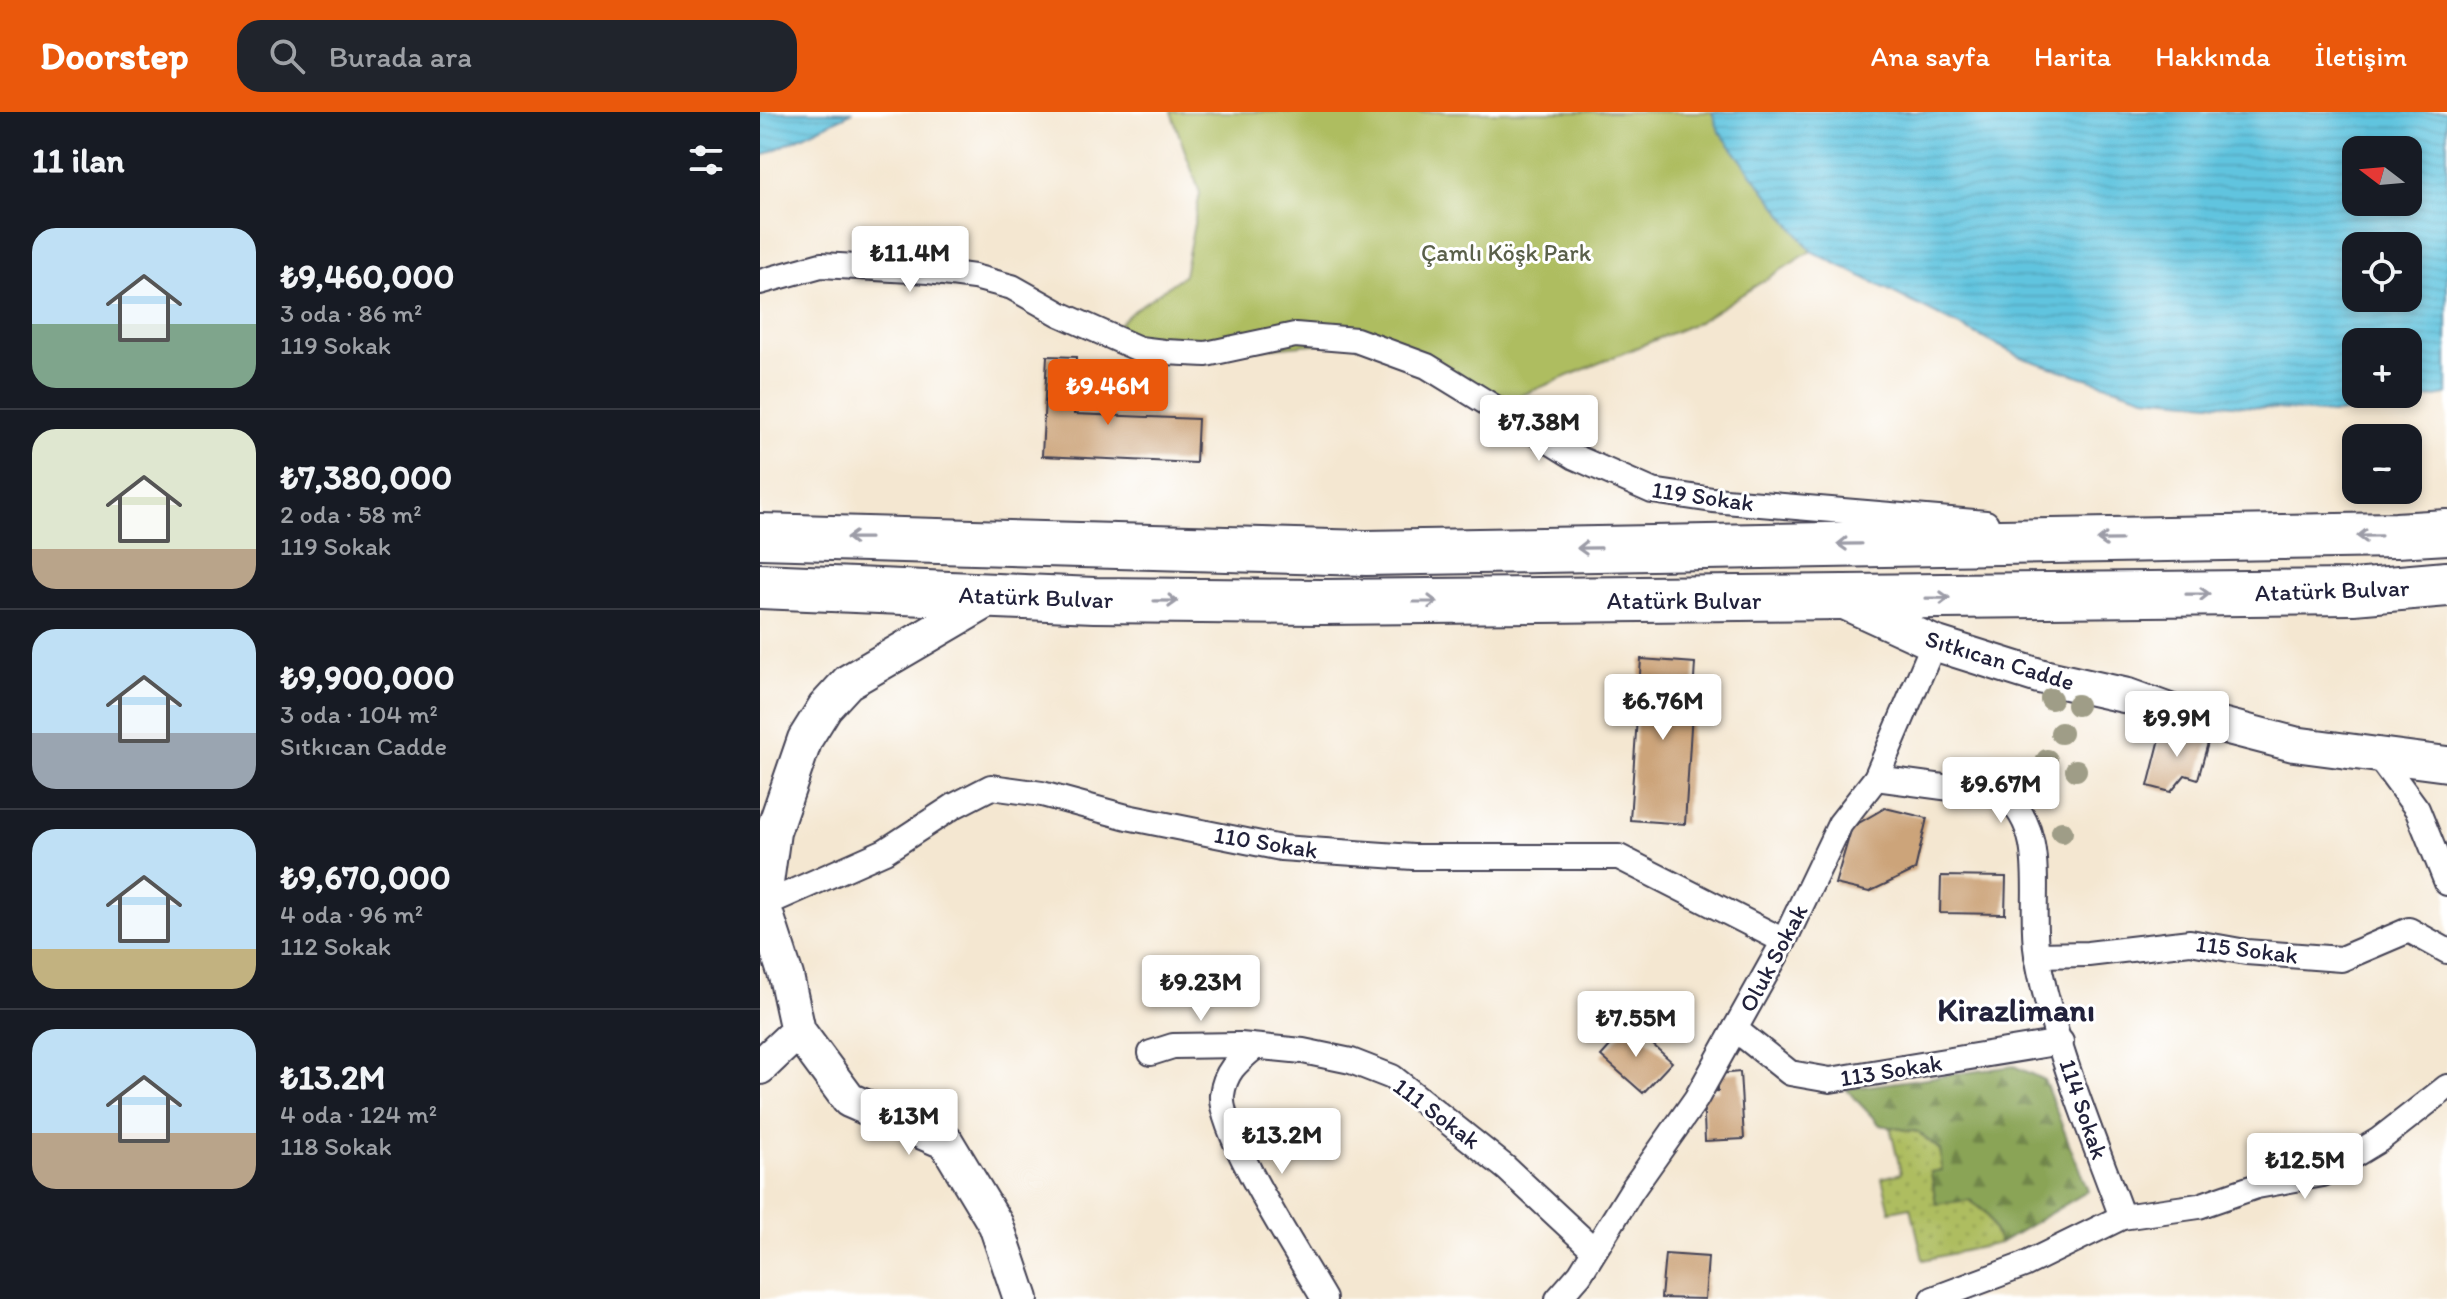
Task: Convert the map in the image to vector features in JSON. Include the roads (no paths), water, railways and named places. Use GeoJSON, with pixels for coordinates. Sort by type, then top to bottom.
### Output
{"type":"FeatureCollection","features":[{"type":"Feature","properties":{"kind":"highway"},"geometry":{"type":"LineString","coordinates":[[760,536],[1366,553],[2447,532]]}},
{"type":"Feature","properties":{"kind":"highway","name":"Atatürk Bulvar"},"geometry":{"type":"LineString","coordinates":[[760,586],[921,594],[1322,602],[2353,592],[2447,584]]}},
{"type":"Feature","properties":{"kind":"street","name":"119 Sokak"},"geometry":{"type":"LineString","coordinates":[[760,282],[821,265],[929,271],[1012,287],[1060,314],[1139,349],[1164,352],[1206,354],[1295,335],[1356,340],[1427,366],[1575,457],[1652,491],[1713,500],[2004,525],[2054,540]]}},
{"type":"Feature","properties":{"kind":"street"},"geometry":{"type":"LineString","coordinates":[[995,596],[848,682],[825,707],[805,739],[773,832],[763,905],[786,976],[798,1031],[849,1100],[946,1142],[996,1225],[1021,1299]]}},
{"type":"Feature","properties":{"kind":"street","name":"Sıtkıcan Cadde"},"geometry":{"type":"LineString","coordinates":[[1840,599],[1934,643],[2039,676],[2128,696],[2175,713],[2294,744],[2447,764]]}},
{"type":"Feature","properties":{"kind":"street","name":"Oluk Sokak"},"geometry":{"type":"LineString","coordinates":[[1558,1299],[1580,1274],[1593,1249],[1696,1099],[1784,941],[1840,824],[1876,778],[1934,643]]}},
{"type":"Feature","properties":{"kind":"street"},"geometry":{"type":"LineString","coordinates":[[2378,756],[2417,809],[2447,883]]}},
{"type":"Feature","properties":{"kind":"street","name":"114 Sokak"},"geometry":{"type":"LineString","coordinates":[[1876,778],[2003,795],[2018,806],[2030,828],[2037,955],[2061,1042],[2122,1217]]}},
{"type":"Feature","properties":{"kind":"street","name":"110 Sokak"},"geometry":{"type":"LineString","coordinates":[[763,905],[885,851],[954,806],[991,787],[1042,794],[1127,817],[1281,848],[1413,857],[1619,857],[1784,941]]}},
{"type":"Feature","properties":{"kind":"street","name":"115 Sokak"},"geometry":{"type":"LineString","coordinates":[[2037,955],[2088,954],[2190,942],[2246,952],[2341,959],[2409,930],[2447,951]]}},
{"type":"Feature","properties":{"kind":"street","name":"113 Sokak"},"geometry":{"type":"LineString","coordinates":[[1735,1029],[1790,1073],[1830,1080],[2061,1042]]}},
{"type":"Feature","properties":{"kind":"street"},"geometry":{"type":"LineString","coordinates":[[760,1067],[798,1031]]}},
{"type":"Feature","properties":{"kind":"street","name":"111 Sokak"},"geometry":{"type":"LineString","coordinates":[[1151,1053],[1173,1046],[1303,1051],[1351,1061],[1392,1077],[1506,1168],[1593,1249]]}},
{"type":"Feature","properties":{"kind":"street"},"geometry":{"type":"LineString","coordinates":[[1255,1047],[1228,1069],[1221,1098],[1241,1151],[1324,1299]]}},
{"type":"Feature","properties":{"kind":"street"},"geometry":{"type":"LineString","coordinates":[[1933,1299],[2024,1265],[2122,1217],[2199,1206],[2257,1186],[2323,1174],[2379,1140],[2447,1087]]}},
{"type":"Feature","properties":{"kind":"water"},"geometry":{"type":"Polygon","coordinates":[[[760,112],[853,112],[760,157],[760,112]]]}},
{"type":"Feature","properties":{"kind":"water"},"geometry":{"type":"Polygon","coordinates":[[[1712,112],[2447,112],[2447,395],[2422,399],[2422,328],[2342,328],[2342,408],[2368,408],[2332,414],[2145,397],[2023,358],[1811,251],[1719,131],[1712,112]]]}},
{"type":"Feature","properties":{"kind":"district","name":"Kirazlimanı"},"geometry":{"type":"Point","coordinates":[2016,1010]}},
{"type":"Feature","properties":{"kind":"park label","name":"Çamlı Köşk Park"},"geometry":{"type":"Point","coordinates":[1506,252]}}]}
